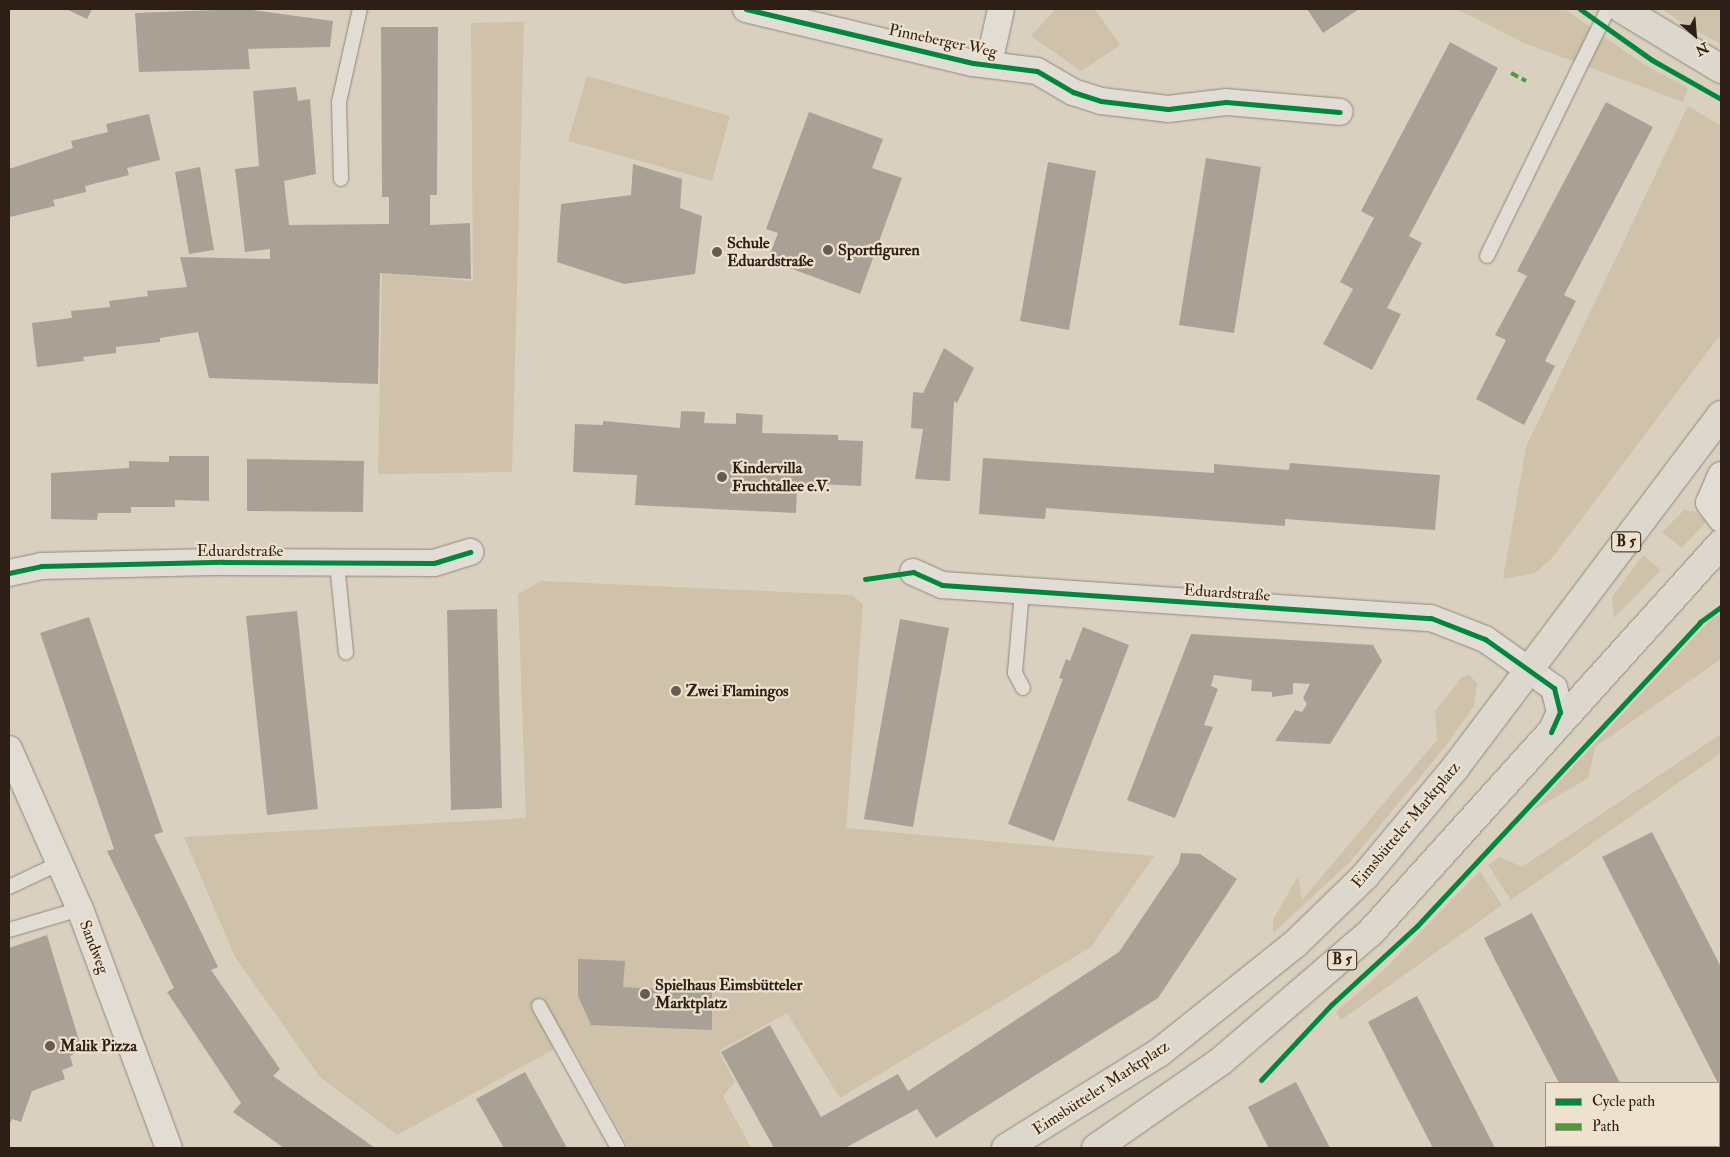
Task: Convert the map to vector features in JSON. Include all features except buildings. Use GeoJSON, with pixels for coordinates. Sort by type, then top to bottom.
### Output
{"type":"FeatureCollection","features":[{"type":"Feature","properties":{"kind":"main road"},"geometry":{"type":"LineString","coordinates":[[1622,9],[1721,69]]}},
{"type":"Feature","properties":{"kind":"main road","name":"Eimsbütteler Marktplatz"},"geometry":{"type":"LineString","coordinates":[[1006,1148],[1160,1052],[1295,944],[1405,831],[1531,669],[1721,415]]}},
{"type":"Feature","properties":{"kind":"main road","name":"B 5"},"geometry":{"type":"LineString","coordinates":[[1096,1148],[1221,1061],[1330,972],[1425,874],[1721,544]]}},
{"type":"Feature","properties":{"kind":"street","name":"Pinneberger Weg"},"geometry":{"type":"LineString","coordinates":[[746,9],[990,64],[1037,71],[1073,92],[1101,101],[1168,109],[1226,102],[1340,112]]}},
{"type":"Feature","properties":{"kind":"street"},"geometry":{"type":"LineString","coordinates":[[990,64],[1001,9]]}},
{"type":"Feature","properties":{"kind":"street"},"geometry":{"type":"LineString","coordinates":[[1721,475],[1709,503],[1721,519]]}},
{"type":"Feature","properties":{"kind":"street","name":"Eduardstraße"},"geometry":{"type":"LineString","coordinates":[[9,573],[70,566],[434,563],[470,552]]}},
{"type":"Feature","properties":{"kind":"street","name":"Eduardstraße"},"geometry":{"type":"LineString","coordinates":[[913,572],[942,585],[1431,618],[1464,628],[1531,669],[1558,696],[1560,712],[1551,732]]}},
{"type":"Feature","properties":{"kind":"street","name":"Sandweg"},"geometry":{"type":"LineString","coordinates":[[9,749],[80,910],[169,1148]]}},
{"type":"Feature","properties":{"kind":"lane"},"geometry":{"type":"LineString","coordinates":[[341,179],[339,102],[360,9]]}},
{"type":"Feature","properties":{"kind":"lane"},"geometry":{"type":"LineString","coordinates":[[1487,256],[1608,9]]}},
{"type":"Feature","properties":{"kind":"lane"},"geometry":{"type":"LineString","coordinates":[[338,564],[346,653]]}},
{"type":"Feature","properties":{"kind":"lane"},"geometry":{"type":"LineString","coordinates":[[1022,591],[1015,673],[1023,688]]}},
{"type":"Feature","properties":{"kind":"lane"},"geometry":{"type":"LineString","coordinates":[[9,886],[60,863]]}},
{"type":"Feature","properties":{"kind":"lane"},"geometry":{"type":"LineString","coordinates":[[9,930],[80,910]]}},
{"type":"Feature","properties":{"kind":"lane"},"geometry":{"type":"LineString","coordinates":[[539,1006],[618,1148]]}},
{"type":"Feature","properties":{"kind":"shaded area"},"geometry":{"type":"Polygon","coordinates":[[[1056,9],[1095,9],[1120,45],[1081,71],[1031,36],[1056,9]]]}},
{"type":"Feature","properties":{"kind":"shaded area"},"geometry":{"type":"Polygon","coordinates":[[[1457,9],[1564,9],[1645,65],[1688,88],[1683,102],[1524,43],[1457,9]]]}},
{"type":"Feature","properties":{"kind":"shaded area"},"geometry":{"type":"Polygon","coordinates":[[[1662,9],[1721,9],[1721,44],[1682,23],[1662,9]]]}},
{"type":"Feature","properties":{"kind":"shaded area"},"geometry":{"type":"Polygon","coordinates":[[[524,22],[512,472],[378,474],[382,273],[473,281],[471,23],[524,22]]]}},
{"type":"Feature","properties":{"kind":"shaded area"},"geometry":{"type":"Polygon","coordinates":[[[587,76],[730,116],[712,181],[568,141],[587,76]]]}},
{"type":"Feature","properties":{"kind":"shaded area"},"geometry":{"type":"Polygon","coordinates":[[[1688,106],[1721,126],[1721,334],[1552,558],[1535,573],[1503,579],[1526,447],[1688,106]]]}},
{"type":"Feature","properties":{"kind":"shaded area"},"geometry":{"type":"Polygon","coordinates":[[[1684,510],[1696,512],[1706,522],[1682,548],[1662,532],[1684,510]]]}},
{"type":"Feature","properties":{"kind":"shaded area"},"geometry":{"type":"Polygon","coordinates":[[[1643,555],[1661,570],[1614,618],[1612,597],[1643,555]]]}},
{"type":"Feature","properties":{"kind":"shaded area"},"geometry":{"type":"Polygon","coordinates":[[[541,581],[852,595],[863,604],[846,828],[1154,856],[1091,947],[840,1098],[787,1013],[719,1051],[735,1082],[723,1096],[751,1148],[629,1148],[569,1041],[397,1135],[320,1077],[235,957],[184,837],[526,818],[518,594],[541,581]]]}},
{"type":"Feature","properties":{"kind":"shaded area"},"geometry":{"type":"Polygon","coordinates":[[[1721,615],[1721,659],[1595,747],[1588,778],[1532,811],[1713,617],[1721,615]]]}},
{"type":"Feature","properties":{"kind":"shaded area"},"geometry":{"type":"Polygon","coordinates":[[[1469,675],[1477,683],[1474,706],[1444,748],[1350,862],[1273,933],[1273,920],[1298,876],[1302,900],[1437,740],[1435,711],[1462,677],[1469,675]]]}},
{"type":"Feature","properties":{"kind":"shaded area"},"geometry":{"type":"Polygon","coordinates":[[[1721,734],[1721,753],[1511,900],[1488,865],[1500,857],[1522,867],[1721,734]]]}},
{"type":"Feature","properties":{"kind":"shaded area"},"geometry":{"type":"Polygon","coordinates":[[[1480,871],[1502,905],[1341,1020],[1336,1012],[1383,971],[1480,871]]]}},
{"type":"Feature","properties":{"kind":"marked path"},"geometry":{"type":"LineString","coordinates":[[1511,73],[1526,81]]}},
{"type":"Feature","properties":{"kind":"cycle path"},"geometry":{"type":"LineString","coordinates":[[746,9],[973,63],[1037,71],[1073,92],[1101,101],[1168,109],[1226,102],[1340,112]]}},
{"type":"Feature","properties":{"kind":"cycle path"},"geometry":{"type":"LineString","coordinates":[[1580,9],[1652,60],[1721,99]]}},
{"type":"Feature","properties":{"kind":"cycle path"},"geometry":{"type":"LineString","coordinates":[[9,573],[41,566],[223,562],[434,563],[470,552]]}},
{"type":"Feature","properties":{"kind":"cycle path"},"geometry":{"type":"LineString","coordinates":[[865,579],[913,572],[942,585],[1431,618],[1485,639],[1554,688],[1560,712],[1551,732]]}},
{"type":"Feature","properties":{"kind":"cycle path"},"geometry":{"type":"LineString","coordinates":[[1261,1080],[1331,1005],[1417,926],[1700,622],[1721,607]]}},
{"type":"Feature","properties":{"kind":"place","name":"Sportfiguren"},"geometry":{"type":"Point","coordinates":[828,250]}},
{"type":"Feature","properties":{"kind":"place","name":"Schule Eduardstraße"},"geometry":{"type":"Point","coordinates":[717,252]}},
{"type":"Feature","properties":{"kind":"place","name":"Kindervilla Fruchtallee e.V."},"geometry":{"type":"Point","coordinates":[722,477]}},
{"type":"Feature","properties":{"kind":"place","name":"Zwei Flamingos"},"geometry":{"type":"Point","coordinates":[676,691]}},
{"type":"Feature","properties":{"kind":"place","name":"Spielhaus Eimsbütteler Marktplatz"},"geometry":{"type":"Point","coordinates":[645,994]}},
{"type":"Feature","properties":{"kind":"place","name":"Malik Pizza"},"geometry":{"type":"Point","coordinates":[50,1046]}}]}
